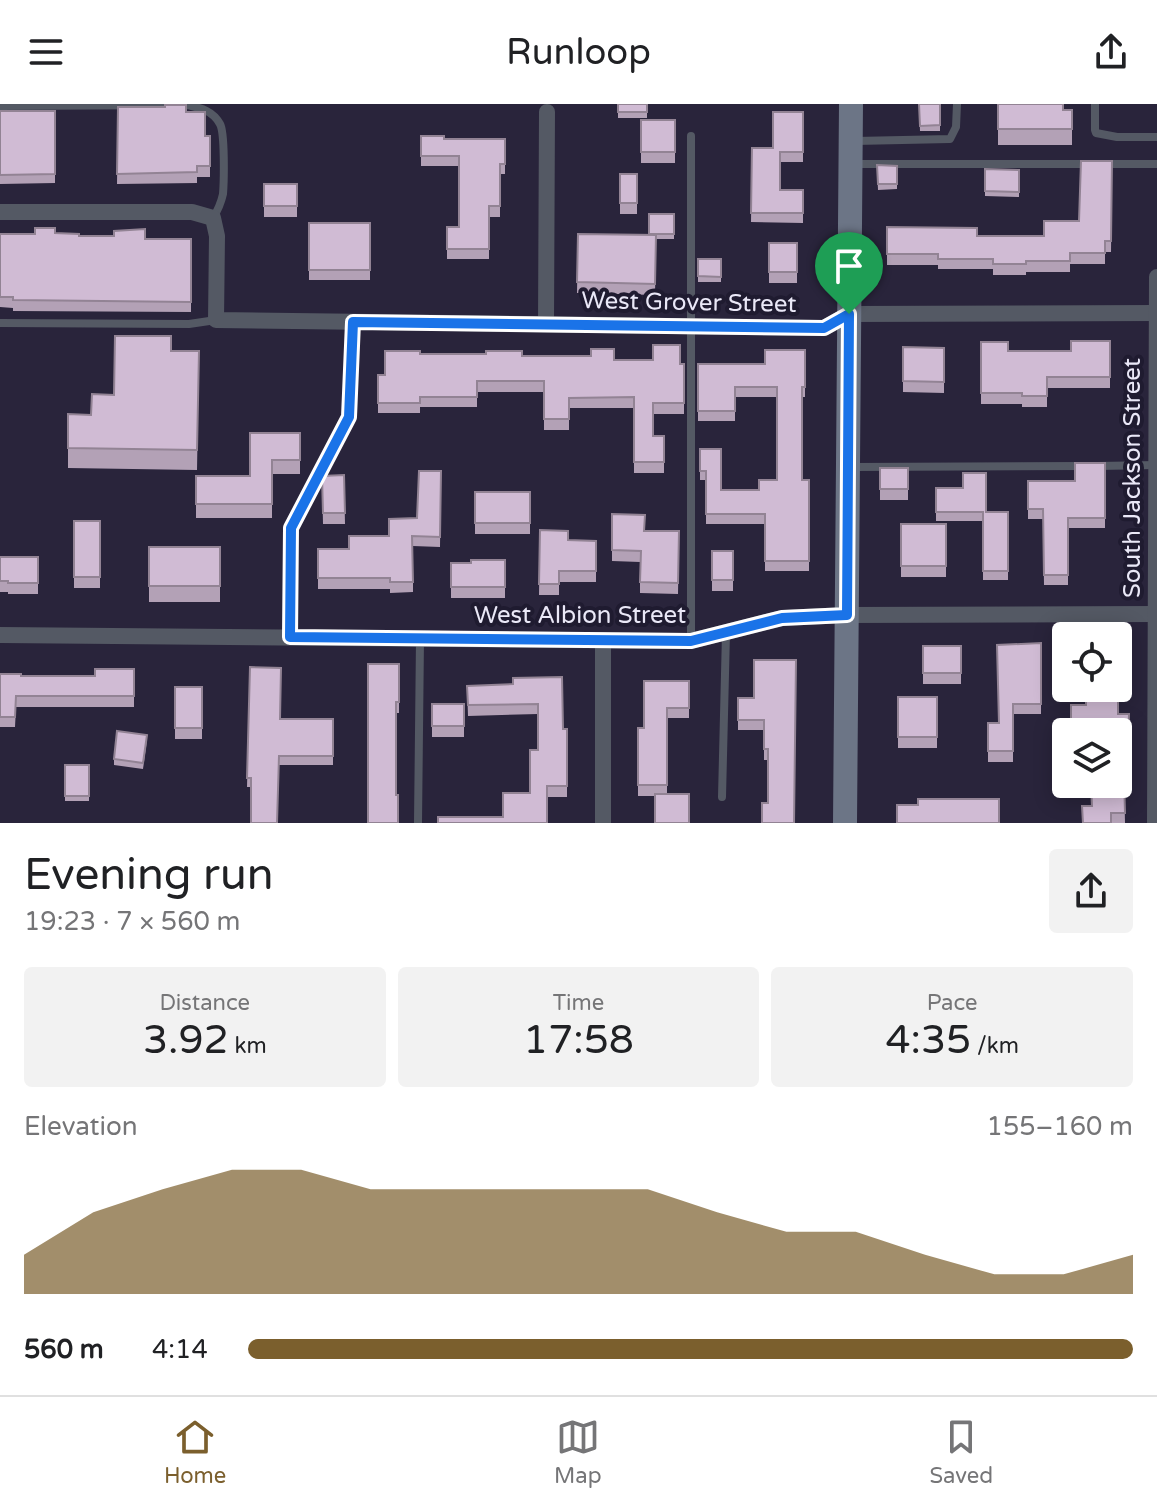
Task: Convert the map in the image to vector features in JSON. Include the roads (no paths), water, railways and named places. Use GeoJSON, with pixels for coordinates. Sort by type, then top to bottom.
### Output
{"type":"FeatureCollection","features":[{"type":"Feature","properties":{"kind":"street"},"geometry":{"type":"LineString","coordinates":[[845,823],[851,104]]}},
{"type":"Feature","properties":{"kind":"street"},"geometry":{"type":"LineString","coordinates":[[546,324],[547,112]]}},
{"type":"Feature","properties":{"kind":"street"},"geometry":{"type":"LineString","coordinates":[[0,212],[192,212],[213,218],[217,236],[216,320]]}},
{"type":"Feature","properties":{"kind":"street","name":"South Jackson Street"},"geometry":{"type":"LineString","coordinates":[[1155,823],[1157,277]]}},
{"type":"Feature","properties":{"kind":"street","name":"West Grover Street"},"geometry":{"type":"LineString","coordinates":[[216,320],[824,328],[849,314],[1157,313]]}},
{"type":"Feature","properties":{"kind":"street","name":"West Albion Street"},"geometry":{"type":"LineString","coordinates":[[0,635],[691,641],[782,618],[1157,614]]}},
{"type":"Feature","properties":{"kind":"street"},"geometry":{"type":"LineString","coordinates":[[603,640],[603,823]]}},
{"type":"Feature","properties":{"kind":"lane"},"geometry":{"type":"LineString","coordinates":[[850,153],[950,139],[956,127],[957,104]]}},
{"type":"Feature","properties":{"kind":"lane"},"geometry":{"type":"LineString","coordinates":[[1095,104],[1096,133],[1117,137],[1157,137]]}},
{"type":"Feature","properties":{"kind":"lane"},"geometry":{"type":"LineString","coordinates":[[0,106],[188,105],[212,113],[223,131],[223,192],[213,218]]}},
{"type":"Feature","properties":{"kind":"lane"},"geometry":{"type":"LineString","coordinates":[[691,136],[691,641]]}},
{"type":"Feature","properties":{"kind":"lane"},"geometry":{"type":"LineString","coordinates":[[850,153],[1157,164]]}},
{"type":"Feature","properties":{"kind":"lane"},"geometry":{"type":"LineString","coordinates":[[0,323],[189,324],[216,320]]}},
{"type":"Feature","properties":{"kind":"lane"},"geometry":{"type":"LineString","coordinates":[[290,637],[291,528],[349,417],[353,322]]}},
{"type":"Feature","properties":{"kind":"lane"},"geometry":{"type":"LineString","coordinates":[[848,467],[1157,465]]}},
{"type":"Feature","properties":{"kind":"lane"},"geometry":{"type":"LineString","coordinates":[[722,797],[726,633]]}},
{"type":"Feature","properties":{"kind":"lane"},"geometry":{"type":"LineString","coordinates":[[418,823],[420,638]]}}]}
